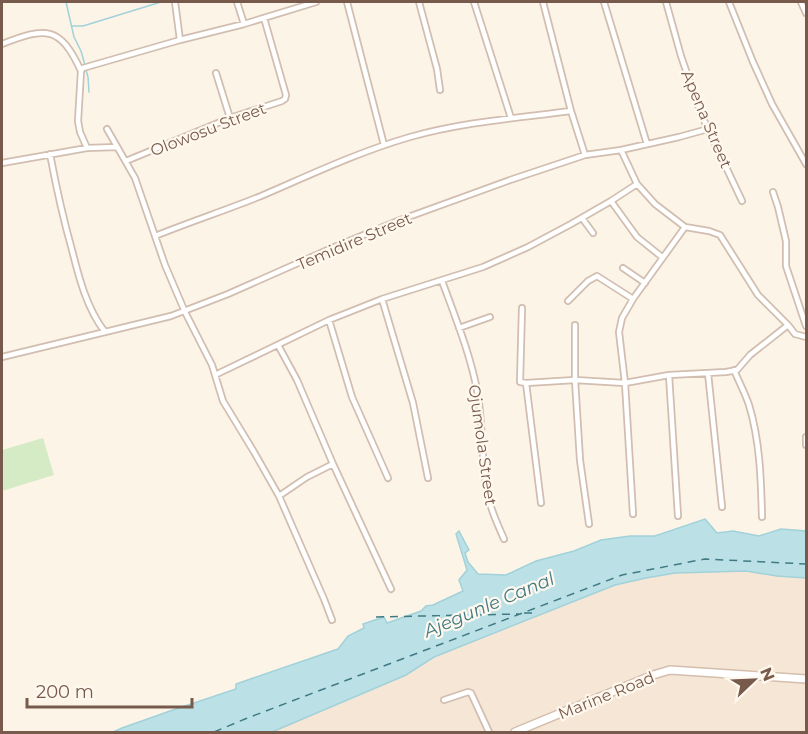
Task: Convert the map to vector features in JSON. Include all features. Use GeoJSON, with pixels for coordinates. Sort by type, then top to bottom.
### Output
{"type":"FeatureCollection","features":[{"type":"Feature","properties":{"kind":"street"},"geometry":{"type":"LineString","coordinates":[[237,2],[244,24]]}},
{"type":"Feature","properties":{"kind":"street"},"geometry":{"type":"LineString","coordinates":[[84,68],[316,2]]}},
{"type":"Feature","properties":{"kind":"street"},"geometry":{"type":"LineString","coordinates":[[347,2],[384,145]]}},
{"type":"Feature","properties":{"kind":"street"},"geometry":{"type":"LineString","coordinates":[[419,2],[437,69],[440,90]]}},
{"type":"Feature","properties":{"kind":"street"},"geometry":{"type":"LineString","coordinates":[[474,2],[511,118]]}},
{"type":"Feature","properties":{"kind":"street"},"geometry":{"type":"LineString","coordinates":[[543,2],[571,111],[585,155]]}},
{"type":"Feature","properties":{"kind":"street"},"geometry":{"type":"LineString","coordinates":[[604,2],[648,144]]}},
{"type":"Feature","properties":{"kind":"street","name":"Apena Street"},"geometry":{"type":"LineString","coordinates":[[666,2],[681,56],[708,129],[742,201]]}},
{"type":"Feature","properties":{"kind":"street"},"geometry":{"type":"LineString","coordinates":[[729,2],[772,104],[807,164]]}},
{"type":"Feature","properties":{"kind":"street"},"geometry":{"type":"LineString","coordinates":[[801,2],[807,13]]}},
{"type":"Feature","properties":{"kind":"street"},"geometry":{"type":"LineString","coordinates":[[175,3],[180,40]]}},
{"type":"Feature","properties":{"kind":"street","name":"Olowosu Street"},"geometry":{"type":"LineString","coordinates":[[126,161],[230,118],[285,99],[286,95],[264,18]]}},
{"type":"Feature","properties":{"kind":"street"},"geometry":{"type":"LineString","coordinates":[[2,44],[32,33],[45,32],[56,35],[67,45],[84,68],[78,121],[87,148]]}},
{"type":"Feature","properties":{"kind":"street"},"geometry":{"type":"LineString","coordinates":[[216,73],[230,118]]}},
{"type":"Feature","properties":{"kind":"street"},"geometry":{"type":"LineString","coordinates":[[155,236],[259,197],[384,145],[436,130],[571,111]]}},
{"type":"Feature","properties":{"kind":"street"},"geometry":{"type":"LineString","coordinates":[[107,129],[135,178],[165,265],[185,312],[212,365],[223,401],[279,496],[332,620]]}},
{"type":"Feature","properties":{"kind":"street","name":"Temidire Street"},"geometry":{"type":"LineString","coordinates":[[2,357],[185,312],[400,220],[510,180],[585,155],[621,150],[708,129]]}},
{"type":"Feature","properties":{"kind":"street"},"geometry":{"type":"LineString","coordinates":[[2,163],[87,148],[117,147]]}},
{"type":"Feature","properties":{"kind":"street"},"geometry":{"type":"LineString","coordinates":[[621,150],[637,184],[655,204],[685,227],[720,235],[758,296],[795,334],[807,337]]}},
{"type":"Feature","properties":{"kind":"street"},"geometry":{"type":"LineString","coordinates":[[50,154],[59,205],[80,279],[97,321],[105,332]]}},
{"type":"Feature","properties":{"kind":"street"},"geometry":{"type":"LineString","coordinates":[[215,375],[329,320],[382,299],[483,267],[528,247],[582,218],[637,184]]}},
{"type":"Feature","properties":{"kind":"street"},"geometry":{"type":"LineString","coordinates":[[773,192],[786,241],[786,266],[807,326]]}},
{"type":"Feature","properties":{"kind":"street"},"geometry":{"type":"LineString","coordinates":[[610,201],[637,237],[662,257]]}},
{"type":"Feature","properties":{"kind":"street"},"geometry":{"type":"LineString","coordinates":[[582,218],[593,234]]}},
{"type":"Feature","properties":{"kind":"street"},"geometry":{"type":"LineString","coordinates":[[633,514],[625,383],[619,332],[622,318],[633,300],[685,227]]}},
{"type":"Feature","properties":{"kind":"street"},"geometry":{"type":"LineString","coordinates":[[623,268],[645,283]]}},
{"type":"Feature","properties":{"kind":"street"},"geometry":{"type":"LineString","coordinates":[[568,301],[588,281],[597,276],[633,300]]}},
{"type":"Feature","properties":{"kind":"street","name":"Ojumola Street"},"geometry":{"type":"LineString","coordinates":[[442,281],[473,369],[488,494],[504,539]]}},
{"type":"Feature","properties":{"kind":"street"},"geometry":{"type":"LineString","coordinates":[[382,299],[413,403],[429,478]]}},
{"type":"Feature","properties":{"kind":"street"},"geometry":{"type":"LineString","coordinates":[[522,308],[520,382],[526,383],[575,381],[625,383],[669,375],[737,370],[750,355],[788,325]]}},
{"type":"Feature","properties":{"kind":"street"},"geometry":{"type":"LineString","coordinates":[[459,328],[490,317]]}},
{"type":"Feature","properties":{"kind":"street"},"geometry":{"type":"LineString","coordinates":[[329,320],[352,398],[387,478]]}},
{"type":"Feature","properties":{"kind":"street"},"geometry":{"type":"LineString","coordinates":[[575,326],[575,381],[580,460],[589,524]]}},
{"type":"Feature","properties":{"kind":"street"},"geometry":{"type":"LineString","coordinates":[[278,345],[297,380],[391,588]]}},
{"type":"Feature","properties":{"kind":"street"},"geometry":{"type":"LineString","coordinates":[[734,370],[748,402],[755,431],[760,463],[762,517]]}},
{"type":"Feature","properties":{"kind":"street"},"geometry":{"type":"LineString","coordinates":[[708,373],[722,507]]}},
{"type":"Feature","properties":{"kind":"street"},"geometry":{"type":"LineString","coordinates":[[669,375],[678,516]]}},
{"type":"Feature","properties":{"kind":"street"},"geometry":{"type":"LineString","coordinates":[[526,383],[541,503]]}},
{"type":"Feature","properties":{"kind":"street"},"geometry":{"type":"LineString","coordinates":[[807,437],[807,445]]}},
{"type":"Feature","properties":{"kind":"street"},"geometry":{"type":"LineString","coordinates":[[279,496],[307,477],[333,464]]}},
{"type":"Feature","properties":{"kind":"street","name":"Marine Road"},"geometry":{"type":"LineString","coordinates":[[515,732],[652,675],[670,670],[807,679]]}},
{"type":"Feature","properties":{"kind":"street"},"geometry":{"type":"LineString","coordinates":[[444,700],[471,693],[489,732]]}},
{"type":"Feature","properties":{"kind":"shaded area"},"geometry":{"type":"Polygon","coordinates":[[[746,571],[806,578],[806,732],[272,732],[406,675],[434,657],[615,585],[675,573],[746,571]]]}},
{"type":"Feature","properties":{"kind":"green space"},"geometry":{"type":"Polygon","coordinates":[[[43,438],[54,475],[2,491],[2,450],[43,438]]]}},
{"type":"Feature","properties":{"kind":"water","name":"Ajegunle Canal"},"geometry":{"type":"Polygon","coordinates":[[[705,519],[717,533],[733,531],[759,536],[781,529],[806,531],[806,578],[746,571],[675,573],[646,578],[615,585],[434,657],[406,675],[272,732],[113,732],[236,689],[236,684],[338,649],[348,636],[364,628],[363,624],[384,617],[387,623],[421,611],[426,606],[463,591],[459,580],[467,570],[456,534],[459,531],[469,550],[465,553],[468,562],[478,574],[506,575],[536,561],[574,551],[601,540],[630,536],[655,536],[705,519]]]}},
{"type":"Feature","properties":{"kind":"waterway"},"geometry":{"type":"LineString","coordinates":[[66,2],[74,37],[85,65]]}},
{"type":"Feature","properties":{"kind":"waterway"},"geometry":{"type":"LineString","coordinates":[[72,26],[83,26],[161,2]]}},
{"type":"Feature","properties":{"kind":"waterway"},"geometry":{"type":"LineString","coordinates":[[86,70],[89,92]]}},
{"type":"Feature","properties":{"kind":"ferry route"},"geometry":{"type":"LineString","coordinates":[[214,732],[622,575],[705,559],[806,564]]}},
{"type":"Feature","properties":{"kind":"ferry route"},"geometry":{"type":"LineString","coordinates":[[524,613],[535,613]]}},
{"type":"Feature","properties":{"kind":"ferry route"},"geometry":{"type":"LineString","coordinates":[[376,617],[519,614]]}}]}
